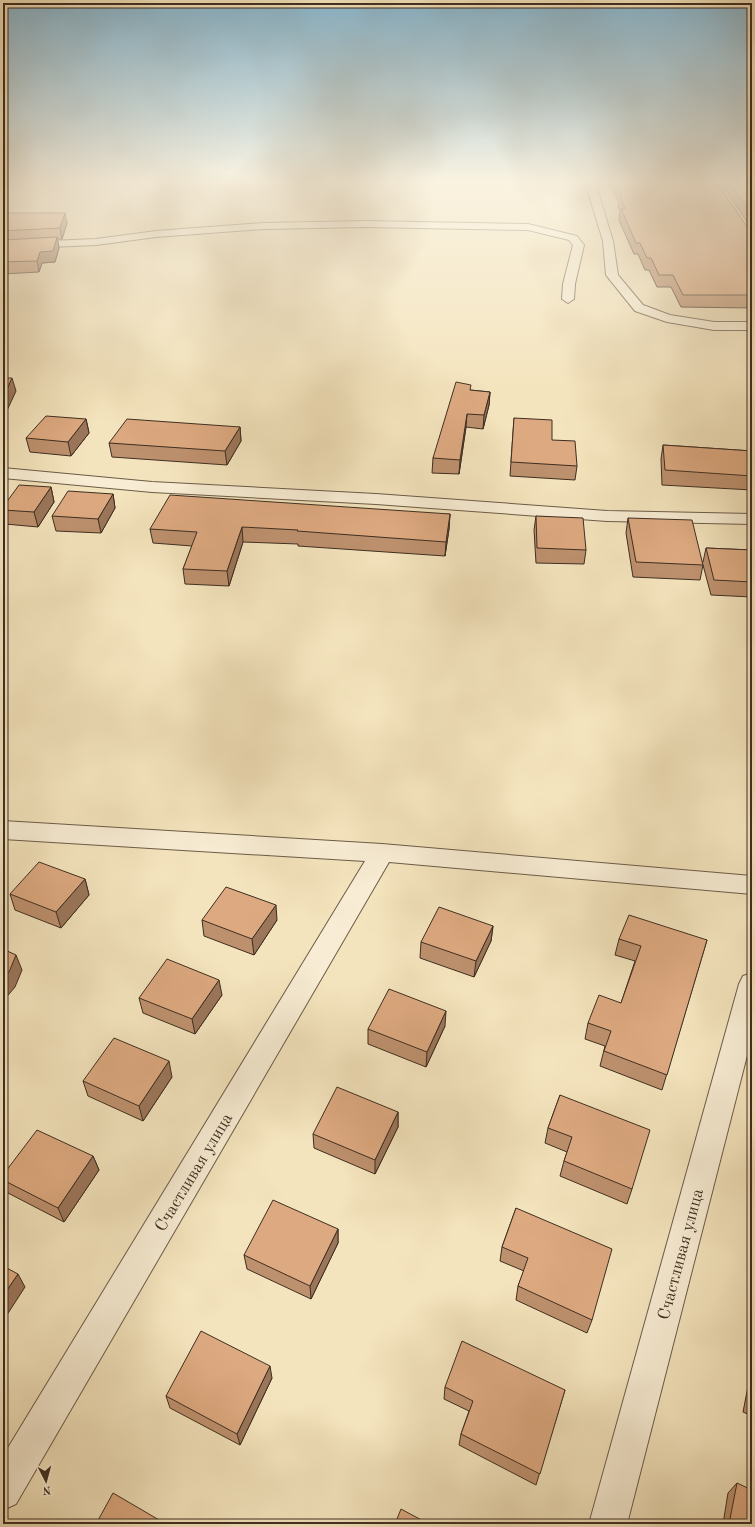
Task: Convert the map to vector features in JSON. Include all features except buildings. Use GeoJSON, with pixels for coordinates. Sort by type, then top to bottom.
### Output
{"type":"FeatureCollection","features":[{"type":"Feature","properties":{"kind":"street"},"geometry":{"type":"LineString","coordinates":[[568,299],[569,284],[577,253]]}},
{"type":"Feature","properties":{"kind":"street"},"geometry":{"type":"LineString","coordinates":[[609,253],[612,275],[639,308],[666,318],[714,326],[752,326]]}},
{"type":"Feature","properties":{"kind":"street"},"geometry":{"type":"LineString","coordinates":[[3,473],[152,487],[376,499],[607,516],[752,519]]}},
{"type":"Feature","properties":{"kind":"street"},"geometry":{"type":"LineString","coordinates":[[3,830],[382,853],[752,885]]}},
{"type":"Feature","properties":{"kind":"street","name":"Счастливая улица"},"geometry":{"type":"LineString","coordinates":[[3,1491],[382,853]]}},
{"type":"Feature","properties":{"kind":"street","name":"Счастливая улица"},"geometry":{"type":"LineString","coordinates":[[608,1524],[752,984]]}}]}
